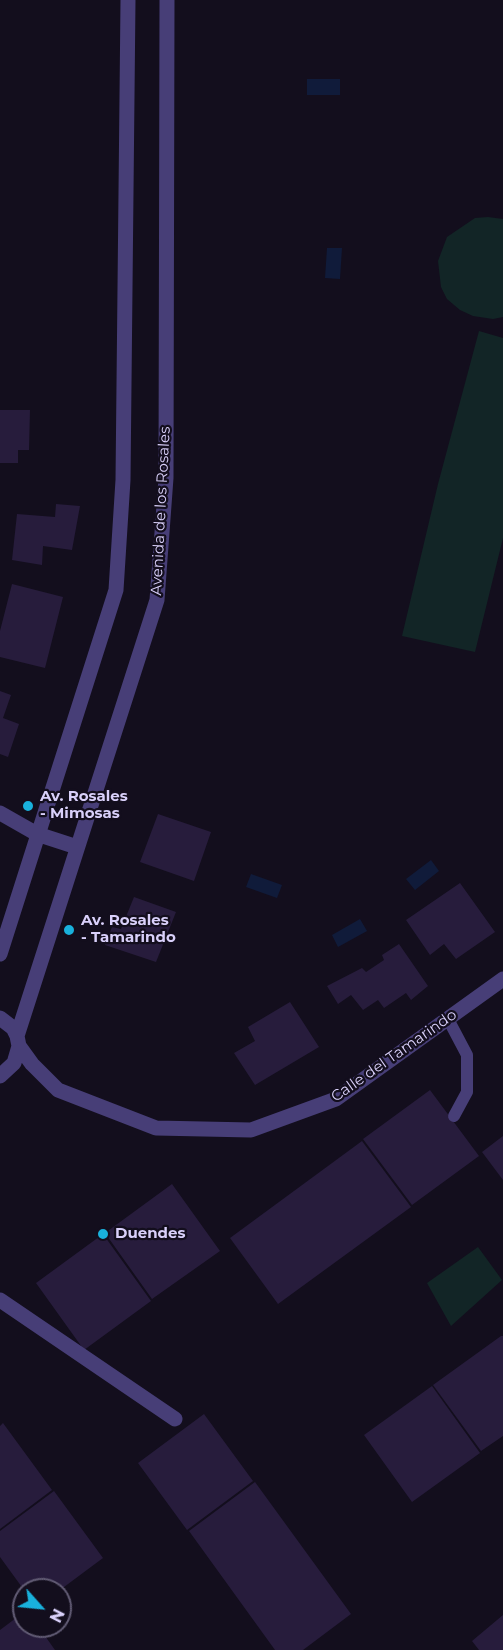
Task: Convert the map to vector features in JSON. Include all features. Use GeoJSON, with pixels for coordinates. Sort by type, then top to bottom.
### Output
{"type":"FeatureCollection","features":[{"type":"Feature","properties":{"kind":"street"},"geometry":{"type":"LineString","coordinates":[[0,954],[116,590],[123,480],[128,0]]}},
{"type":"Feature","properties":{"kind":"street","name":"Avenida de los Rosales"},"geometry":{"type":"LineString","coordinates":[[0,1076],[15,1063],[18,1041],[77,847],[157,600],[166,478],[167,0]]}},
{"type":"Feature","properties":{"kind":"street"},"geometry":{"type":"LineString","coordinates":[[0,813],[37,834],[77,847]]}},
{"type":"Feature","properties":{"kind":"street","name":"Calle del Tamarindo"},"geometry":{"type":"LineString","coordinates":[[0,1018],[13,1028],[32,1064],[58,1090],[156,1128],[250,1130],[336,1099],[503,979]]}},
{"type":"Feature","properties":{"kind":"street"},"geometry":{"type":"LineString","coordinates":[[0,1300],[175,1419]]}},
{"type":"Feature","properties":{"kind":"lane"},"geometry":{"type":"LineString","coordinates":[[448,1019],[467,1055],[467,1092],[454,1116]]}},
{"type":"Feature","properties":{"kind":"green space"},"geometry":{"type":"Polygon","coordinates":[[[475,218],[503,219],[503,317],[493,319],[473,316],[460,310],[447,299],[441,287],[438,261],[447,237],[475,218]]]}},
{"type":"Feature","properties":{"kind":"green space"},"geometry":{"type":"Polygon","coordinates":[[[479,331],[503,338],[503,538],[475,652],[402,636],[438,484],[479,331]]]}},
{"type":"Feature","properties":{"kind":"green space"},"geometry":{"type":"Polygon","coordinates":[[[478,1247],[502,1280],[451,1326],[427,1283],[478,1247]]]}},
{"type":"Feature","properties":{"kind":"water"},"geometry":{"type":"Polygon","coordinates":[[[307,79],[340,79],[340,95],[307,95],[307,79]]]}},
{"type":"Feature","properties":{"kind":"water"},"geometry":{"type":"Polygon","coordinates":[[[327,248],[342,248],[340,279],[325,278],[327,248]]]}},
{"type":"Feature","properties":{"kind":"water"},"geometry":{"type":"Polygon","coordinates":[[[431,860],[439,871],[415,890],[406,879],[431,860]]]}},
{"type":"Feature","properties":{"kind":"water"},"geometry":{"type":"Polygon","coordinates":[[[251,874],[282,885],[277,898],[246,887],[251,874]]]}},
{"type":"Feature","properties":{"kind":"water"},"geometry":{"type":"Polygon","coordinates":[[[360,919],[367,931],[338,947],[332,935],[360,919]]]}},
{"type":"Feature","properties":{"kind":"building"},"geometry":{"type":"Polygon","coordinates":[[[0,410],[30,410],[29,450],[18,450],[18,463],[0,463],[0,410]]]}},
{"type":"Feature","properties":{"kind":"building"},"geometry":{"type":"Polygon","coordinates":[[[56,504],[80,506],[72,550],[43,546],[42,565],[12,560],[17,514],[55,517],[56,504]]]}},
{"type":"Feature","properties":{"kind":"building"},"geometry":{"type":"Polygon","coordinates":[[[12,584],[63,597],[45,668],[0,657],[0,631],[12,584]]]}},
{"type":"Feature","properties":{"kind":"building"},"geometry":{"type":"Polygon","coordinates":[[[0,691],[11,695],[3,718],[19,724],[8,757],[0,754],[0,691]]]}},
{"type":"Feature","properties":{"kind":"building"},"geometry":{"type":"Polygon","coordinates":[[[158,814],[211,832],[194,881],[140,862],[158,814]]]}},
{"type":"Feature","properties":{"kind":"building"},"geometry":{"type":"Polygon","coordinates":[[[460,883],[495,932],[456,959],[444,944],[430,955],[406,920],[460,883]]]}},
{"type":"Feature","properties":{"kind":"building"},"geometry":{"type":"Polygon","coordinates":[[[134,897],[176,912],[156,962],[105,945],[112,927],[121,929],[134,897]]]}},
{"type":"Feature","properties":{"kind":"building"},"geometry":{"type":"Polygon","coordinates":[[[399,944],[428,986],[411,1000],[406,993],[384,1008],[378,1000],[363,1010],[351,995],[338,1004],[327,986],[362,968],[366,972],[384,960],[382,955],[399,944]]]}},
{"type":"Feature","properties":{"kind":"building"},"geometry":{"type":"Polygon","coordinates":[[[290,1002],[319,1047],[255,1085],[234,1053],[255,1041],[248,1027],[290,1002]]]}},
{"type":"Feature","properties":{"kind":"building"},"geometry":{"type":"Polygon","coordinates":[[[430,1090],[479,1156],[412,1205],[363,1139],[430,1090]]]}},
{"type":"Feature","properties":{"kind":"building"},"geometry":{"type":"Polygon","coordinates":[[[503,1136],[503,1180],[482,1152],[503,1136]]]}},
{"type":"Feature","properties":{"kind":"building"},"geometry":{"type":"Polygon","coordinates":[[[362,1141],[411,1207],[278,1304],[230,1238],[362,1141]]]}},
{"type":"Feature","properties":{"kind":"building"},"geometry":{"type":"Polygon","coordinates":[[[172,1184],[220,1251],[152,1299],[105,1233],[172,1184]]]}},
{"type":"Feature","properties":{"kind":"building"},"geometry":{"type":"Polygon","coordinates":[[[103,1234],[151,1301],[84,1350],[36,1283],[103,1234]]]}},
{"type":"Feature","properties":{"kind":"building"},"geometry":{"type":"Polygon","coordinates":[[[503,1336],[503,1436],[481,1451],[433,1385],[503,1336]]]}},
{"type":"Feature","properties":{"kind":"building"},"geometry":{"type":"Polygon","coordinates":[[[432,1386],[480,1453],[412,1502],[364,1435],[432,1386]]]}},
{"type":"Feature","properties":{"kind":"building"},"geometry":{"type":"Polygon","coordinates":[[[204,1414],[253,1481],[187,1530],[138,1463],[204,1414]]]}},
{"type":"Feature","properties":{"kind":"building"},"geometry":{"type":"Polygon","coordinates":[[[3,1423],[52,1490],[0,1529],[0,1426],[3,1423]]]}},
{"type":"Feature","properties":{"kind":"building"},"geometry":{"type":"Polygon","coordinates":[[[255,1482],[351,1614],[303,1650],[275,1650],[189,1531],[255,1482]]]}},
{"type":"Feature","properties":{"kind":"building"},"geometry":{"type":"Polygon","coordinates":[[[54,1491],[103,1558],[72,1581],[72,1578],[15,1578],[0,1557],[0,1531],[54,1491]]]}},
{"type":"Feature","properties":{"kind":"building"},"geometry":{"type":"Polygon","coordinates":[[[503,1615],[503,1650],[479,1650],[472,1641],[503,1615]]]}},
{"type":"Feature","properties":{"kind":"building"},"geometry":{"type":"Polygon","coordinates":[[[12,1621],[12,1638],[46,1638],[55,1650],[0,1650],[0,1630],[12,1621]]]}},
{"type":"Feature","properties":{"kind":"place","name":"Av. Rosales - Mimosas"},"geometry":{"type":"Point","coordinates":[28,806]}},
{"type":"Feature","properties":{"kind":"place","name":"Av. Rosales - Tamarindo"},"geometry":{"type":"Point","coordinates":[69,930]}},
{"type":"Feature","properties":{"kind":"place","name":"Duendes"},"geometry":{"type":"Point","coordinates":[103,1234]}}]}
